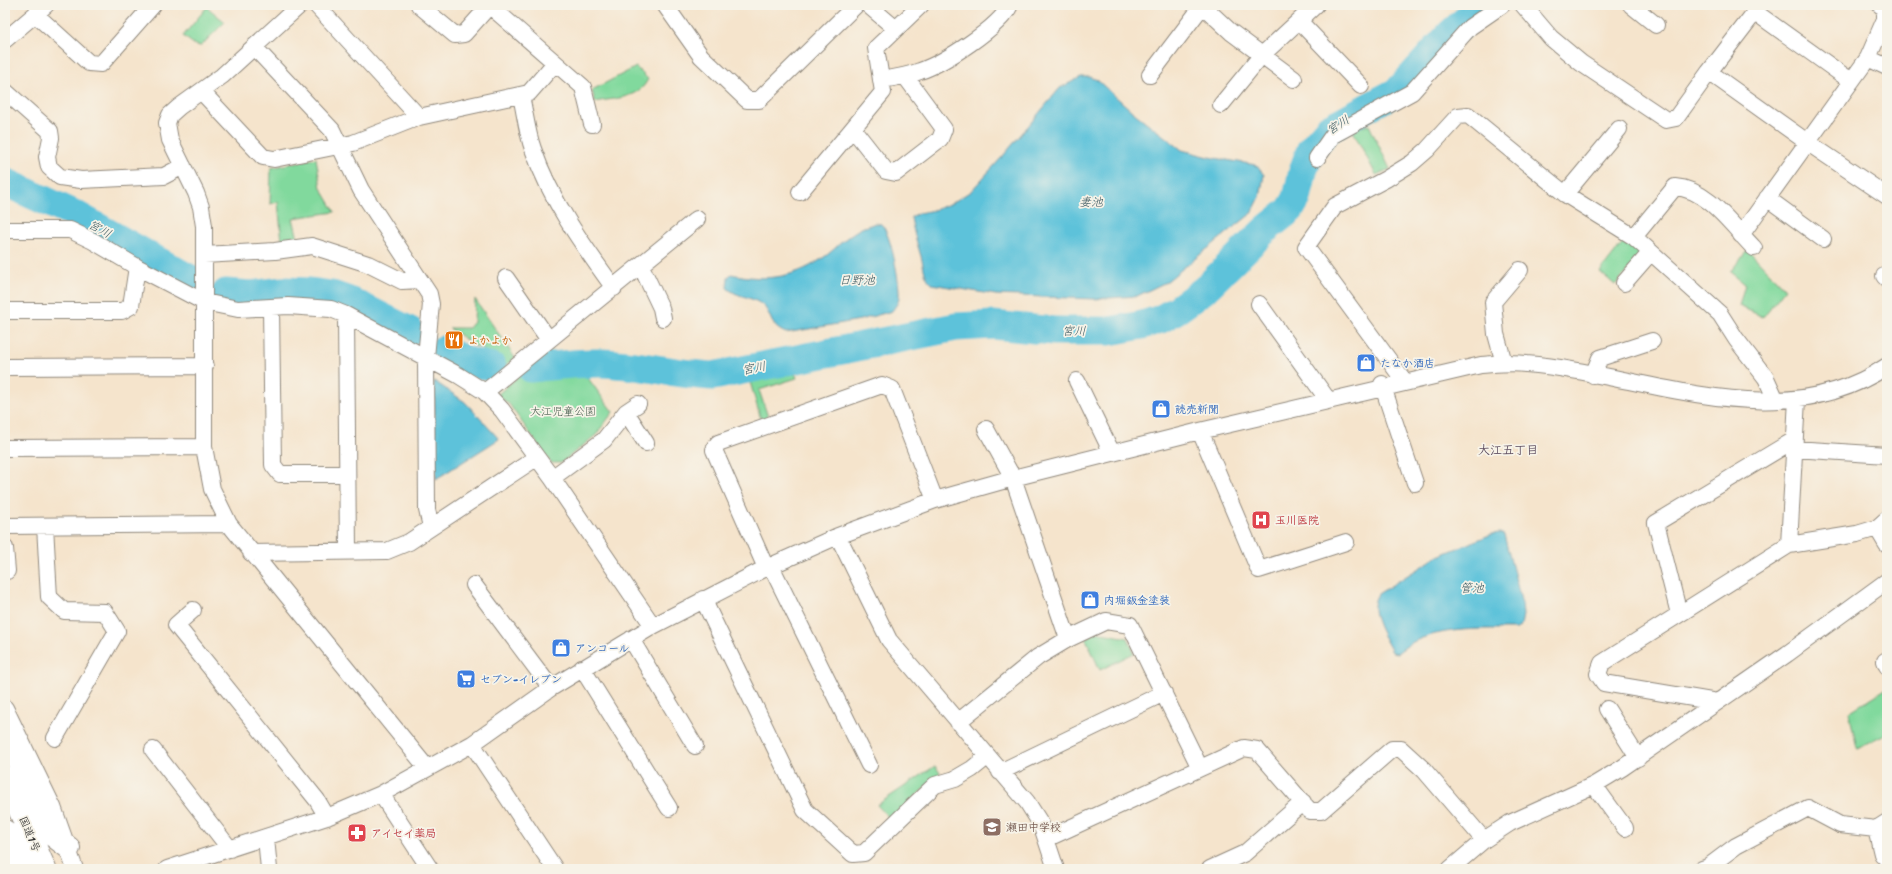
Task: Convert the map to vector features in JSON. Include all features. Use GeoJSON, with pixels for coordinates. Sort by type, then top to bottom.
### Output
{"type":"FeatureCollection","features":[{"type":"Feature","properties":{"kind":"highway"},"geometry":{"type":"LineString","coordinates":[[5,732],[52,836],[69,848]]}},
{"type":"Feature","properties":{"kind":"highway","name":"国道1号"},"geometry":{"type":"LineString","coordinates":[[5,777],[45,869]]}},
{"type":"Feature","properties":{"kind":"highway","name":"国道1号"},"geometry":{"type":"LineString","coordinates":[[5,830],[21,869]]}},
{"type":"Feature","properties":{"kind":"street"},"geometry":{"type":"LineString","coordinates":[[300,5],[222,76],[202,92],[178,107],[170,115],[167,124],[170,140],[201,206],[204,226],[204,446],[212,489],[228,524],[427,768]]}},
{"type":"Feature","properties":{"kind":"street"},"geometry":{"type":"LineString","coordinates":[[316,5],[419,117]]}},
{"type":"Feature","properties":{"kind":"street"},"geometry":{"type":"LineString","coordinates":[[419,5],[455,35],[464,34],[490,5],[583,87],[592,124]]}},
{"type":"Feature","properties":{"kind":"street"},"geometry":{"type":"LineString","coordinates":[[665,5],[701,56],[747,100],[759,100],[856,5]]}},
{"type":"Feature","properties":{"kind":"street"},"geometry":{"type":"LineString","coordinates":[[868,5],[896,29]]}},
{"type":"Feature","properties":{"kind":"street"},"geometry":{"type":"LineString","coordinates":[[800,192],[883,92],[876,48],[921,5]]}},
{"type":"Feature","properties":{"kind":"street"},"geometry":{"type":"LineString","coordinates":[[881,80],[922,71],[944,59],[991,29],[1007,13],[1010,5]]}},
{"type":"Feature","properties":{"kind":"street"},"geometry":{"type":"LineString","coordinates":[[1150,75],[1202,5],[1261,56],[1294,79]]}},
{"type":"Feature","properties":{"kind":"street"},"geometry":{"type":"LineString","coordinates":[[1221,105],[1261,56],[1300,22],[1316,5]]}},
{"type":"Feature","properties":{"kind":"street"},"geometry":{"type":"LineString","coordinates":[[1317,158],[1333,135],[1412,92],[1470,27],[1502,5]]}},
{"type":"Feature","properties":{"kind":"street"},"geometry":{"type":"LineString","coordinates":[[1523,5],[1551,38],[1581,63],[1666,120],[1676,118],[1752,16],[1759,15],[1851,81]]}},
{"type":"Feature","properties":{"kind":"street"},"geometry":{"type":"LineString","coordinates":[[1631,5],[1656,25]]}},
{"type":"Feature","properties":{"kind":"street"},"geometry":{"type":"LineString","coordinates":[[1741,235],[1806,142],[1868,58],[1885,19],[1885,8],[1880,5]]}},
{"type":"Feature","properties":{"kind":"street"},"geometry":{"type":"LineString","coordinates":[[5,40],[41,10],[89,63],[101,64],[152,6]]}},
{"type":"Feature","properties":{"kind":"street"},"geometry":{"type":"LineString","coordinates":[[1300,22],[1361,86]]}},
{"type":"Feature","properties":{"kind":"street"},"geometry":{"type":"LineString","coordinates":[[254,47],[332,130],[361,190],[429,294],[431,304],[426,357],[426,510],[431,527]]}},
{"type":"Feature","properties":{"kind":"street"},"geometry":{"type":"LineString","coordinates":[[1868,58],[1887,67]]}},
{"type":"Feature","properties":{"kind":"street"},"geometry":{"type":"LineString","coordinates":[[202,92],[263,157],[274,159],[353,143],[419,117],[521,96],[529,93],[555,63]]}},
{"type":"Feature","properties":{"kind":"street"},"geometry":{"type":"LineString","coordinates":[[1709,72],[1806,142],[1887,196]]}},
{"type":"Feature","properties":{"kind":"street"},"geometry":{"type":"LineString","coordinates":[[853,129],[886,171],[896,173],[940,139],[944,128],[904,76]]}},
{"type":"Feature","properties":{"kind":"street"},"geometry":{"type":"LineString","coordinates":[[5,91],[50,131],[51,138],[47,157],[49,167],[60,177],[81,180],[164,176],[182,166]]}},
{"type":"Feature","properties":{"kind":"street"},"geometry":{"type":"LineString","coordinates":[[521,96],[532,148],[544,177],[566,220],[614,288]]}},
{"type":"Feature","properties":{"kind":"street"},"geometry":{"type":"LineString","coordinates":[[1405,382],[1306,247],[1335,206],[1386,179],[1412,163],[1458,116],[1468,115],[1565,194],[1634,237],[1720,314],[1736,339],[1766,378],[1776,400]]}},
{"type":"Feature","properties":{"kind":"street"},"geometry":{"type":"LineString","coordinates":[[1565,194],[1619,129]]}},
{"type":"Feature","properties":{"kind":"street"},"geometry":{"type":"LineString","coordinates":[[1634,237],[1674,187],[1684,187],[1711,203],[1754,248]]}},
{"type":"Feature","properties":{"kind":"street"},"geometry":{"type":"LineString","coordinates":[[1767,198],[1823,239]]}},
{"type":"Feature","properties":{"kind":"street"},"geometry":{"type":"LineString","coordinates":[[485,392],[697,219]]}},
{"type":"Feature","properties":{"kind":"street"},"geometry":{"type":"LineString","coordinates":[[5,230],[70,230],[204,302],[238,309],[288,306],[331,309],[346,315],[458,375],[485,392],[502,410],[552,478],[653,626]]}},
{"type":"Feature","properties":{"kind":"street"},"geometry":{"type":"LineString","coordinates":[[204,256],[275,251],[312,246],[368,264],[402,281],[420,280]]}},
{"type":"Feature","properties":{"kind":"street"},"geometry":{"type":"LineString","coordinates":[[1624,283],[1652,252]]}},
{"type":"Feature","properties":{"kind":"street"},"geometry":{"type":"LineString","coordinates":[[641,266],[661,308],[663,318]]}},
{"type":"Feature","properties":{"kind":"street"},"geometry":{"type":"LineString","coordinates":[[5,311],[122,311],[131,306],[137,267]]}},
{"type":"Feature","properties":{"kind":"street"},"geometry":{"type":"LineString","coordinates":[[1504,363],[1496,334],[1493,302],[1520,270]]}},
{"type":"Feature","properties":{"kind":"street"},"geometry":{"type":"LineString","coordinates":[[506,278],[549,340]]}},
{"type":"Feature","properties":{"kind":"street"},"geometry":{"type":"LineString","coordinates":[[1259,304],[1328,400]]}},
{"type":"Feature","properties":{"kind":"street"},"geometry":{"type":"LineString","coordinates":[[271,307],[273,465],[280,474],[347,474]]}},
{"type":"Feature","properties":{"kind":"street"},"geometry":{"type":"LineString","coordinates":[[346,315],[348,552]]}},
{"type":"Feature","properties":{"kind":"street"},"geometry":{"type":"LineString","coordinates":[[1593,375],[1600,358],[1652,341]]}},
{"type":"Feature","properties":{"kind":"street"},"geometry":{"type":"LineString","coordinates":[[167,869],[327,817],[381,794],[472,744],[551,688],[653,626],[769,567],[838,536],[935,500],[1013,478],[1200,431],[1383,386],[1481,365],[1504,363],[1526,364],[1690,393],[1741,399],[1776,400],[1796,399],[1836,390],[1857,382],[1887,366]]}},
{"type":"Feature","properties":{"kind":"street"},"geometry":{"type":"LineString","coordinates":[[5,367],[205,366]]}},
{"type":"Feature","properties":{"kind":"street"},"geometry":{"type":"LineString","coordinates":[[1077,381],[1112,453]]}},
{"type":"Feature","properties":{"kind":"street"},"geometry":{"type":"LineString","coordinates":[[869,765],[769,567],[714,450],[718,443],[882,385],[892,389],[935,500]]}},
{"type":"Feature","properties":{"kind":"street"},"geometry":{"type":"LineString","coordinates":[[1383,386],[1415,483]]}},
{"type":"Feature","properties":{"kind":"street"},"geometry":{"type":"LineString","coordinates":[[1789,545],[1796,399]]}},
{"type":"Feature","properties":{"kind":"street"},"geometry":{"type":"LineString","coordinates":[[552,478],[604,440],[632,408],[646,443]]}},
{"type":"Feature","properties":{"kind":"street"},"geometry":{"type":"LineString","coordinates":[[986,429],[1013,478],[1068,639]]}},
{"type":"Feature","properties":{"kind":"street"},"geometry":{"type":"LineString","coordinates":[[1200,431],[1259,570],[1346,542]]}},
{"type":"Feature","properties":{"kind":"street"},"geometry":{"type":"LineString","coordinates":[[1679,614],[1656,523],[1794,445],[1887,455]]}},
{"type":"Feature","properties":{"kind":"street"},"geometry":{"type":"LineString","coordinates":[[5,448],[204,446]]}},
{"type":"Feature","properties":{"kind":"street"},"geometry":{"type":"LineString","coordinates":[[251,553],[387,551],[409,542],[536,458]]}},
{"type":"Feature","properties":{"kind":"street"},"geometry":{"type":"LineString","coordinates":[[5,526],[228,524]]}},
{"type":"Feature","properties":{"kind":"street"},"geometry":{"type":"LineString","coordinates":[[1717,702],[1604,683],[1598,674],[1602,663],[1789,545],[1858,534],[1882,524],[1887,545]]}},
{"type":"Feature","properties":{"kind":"street"},"geometry":{"type":"LineString","coordinates":[[45,526],[49,597],[64,612],[105,612],[117,631],[79,710],[55,738]]}},
{"type":"Feature","properties":{"kind":"street"},"geometry":{"type":"LineString","coordinates":[[838,536],[889,640],[1027,802],[1041,824],[1056,869]]}},
{"type":"Feature","properties":{"kind":"street"},"geometry":{"type":"LineString","coordinates":[[5,548],[7,571]]}},
{"type":"Feature","properties":{"kind":"street"},"geometry":{"type":"LineString","coordinates":[[1450,869],[1484,840],[1510,823],[1594,785],[1638,758],[1800,645],[1887,581]]}},
{"type":"Feature","properties":{"kind":"street"},"geometry":{"type":"LineString","coordinates":[[474,585],[551,688]]}},
{"type":"Feature","properties":{"kind":"street"},"geometry":{"type":"LineString","coordinates":[[704,599],[805,810],[853,854],[864,853],[935,785],[955,779],[972,769],[988,756]]}},
{"type":"Feature","properties":{"kind":"street"},"geometry":{"type":"LineString","coordinates":[[193,610],[176,625],[317,800],[327,817]]}},
{"type":"Feature","properties":{"kind":"street"},"geometry":{"type":"LineString","coordinates":[[958,722],[1038,657],[1068,639],[1106,621],[1130,625],[1200,768]]}},
{"type":"Feature","properties":{"kind":"street"},"geometry":{"type":"LineString","coordinates":[[631,639],[695,746]]}},
{"type":"Feature","properties":{"kind":"street"},"geometry":{"type":"LineString","coordinates":[[1887,660],[1885,661],[1887,666]]}},
{"type":"Feature","properties":{"kind":"street"},"geometry":{"type":"LineString","coordinates":[[582,668],[669,808]]}},
{"type":"Feature","properties":{"kind":"street"},"geometry":{"type":"LineString","coordinates":[[1000,772],[1164,693]]}},
{"type":"Feature","properties":{"kind":"street"},"geometry":{"type":"LineString","coordinates":[[5,708],[53,807],[76,869]]}},
{"type":"Feature","properties":{"kind":"street"},"geometry":{"type":"LineString","coordinates":[[1607,709],[1638,758]]}},
{"type":"Feature","properties":{"kind":"street"},"geometry":{"type":"LineString","coordinates":[[472,744],[555,869]]}},
{"type":"Feature","properties":{"kind":"street"},"geometry":{"type":"LineString","coordinates":[[1046,839],[1244,748],[1257,750],[1310,811],[1321,811],[1392,750],[1401,749],[1424,770],[1484,840]]}},
{"type":"Feature","properties":{"kind":"street"},"geometry":{"type":"LineString","coordinates":[[153,750],[230,849]]}},
{"type":"Feature","properties":{"kind":"street"},"geometry":{"type":"LineString","coordinates":[[1594,785],[1624,828]]}},
{"type":"Feature","properties":{"kind":"street"},"geometry":{"type":"LineString","coordinates":[[381,794],[430,869]]}},
{"type":"Feature","properties":{"kind":"street"},"geometry":{"type":"LineString","coordinates":[[1210,869],[1245,853],[1303,802]]}},
{"type":"Feature","properties":{"kind":"street"},"geometry":{"type":"LineString","coordinates":[[1702,869],[1708,867],[1736,846],[1808,808],[1840,825],[1881,825],[1882,854],[1887,859]]}},
{"type":"Feature","properties":{"kind":"street"},"geometry":{"type":"LineString","coordinates":[[266,838],[269,869]]}},
{"type":"Feature","properties":{"kind":"green space"},"geometry":{"type":"Polygon","coordinates":[[[207,7],[225,22],[201,46],[195,45],[183,36],[207,7]]]}},
{"type":"Feature","properties":{"kind":"green space"},"geometry":{"type":"Polygon","coordinates":[[[636,67],[648,79],[644,86],[632,94],[595,102],[592,90],[636,67]]]}},
{"type":"Feature","properties":{"kind":"green space"},"geometry":{"type":"Polygon","coordinates":[[[1369,125],[1390,169],[1376,175],[1352,129],[1369,125]]]}},
{"type":"Feature","properties":{"kind":"green space"},"geometry":{"type":"Polygon","coordinates":[[[316,158],[321,188],[335,212],[293,218],[298,239],[282,242],[278,202],[270,204],[271,168],[316,158]]]}},
{"type":"Feature","properties":{"kind":"green space"},"geometry":{"type":"Polygon","coordinates":[[[1625,240],[1643,254],[1615,285],[1600,272],[1625,240]]]}},
{"type":"Feature","properties":{"kind":"green space"},"geometry":{"type":"Polygon","coordinates":[[[1748,250],[1785,289],[1763,317],[1739,306],[1745,284],[1730,272],[1748,250]]]}},
{"type":"Feature","properties":{"kind":"green space"},"geometry":{"type":"Polygon","coordinates":[[[475,299],[515,358],[506,365],[481,360],[483,348],[475,346],[449,328],[469,328],[474,322],[475,299]]]}},
{"type":"Feature","properties":{"kind":"green space"},"geometry":{"type":"Polygon","coordinates":[[[791,362],[797,378],[759,390],[769,420],[762,423],[748,375],[791,362]]]}},
{"type":"Feature","properties":{"kind":"green space","name":"大江児童公園"},"geometry":{"type":"Polygon","coordinates":[[[582,370],[613,412],[596,435],[561,463],[551,463],[509,404],[497,395],[522,373],[582,370]]]}},
{"type":"Feature","properties":{"kind":"green space"},"geometry":{"type":"Polygon","coordinates":[[[1096,632],[1128,638],[1134,653],[1100,670],[1086,639],[1096,632]]]}},
{"type":"Feature","properties":{"kind":"green space"},"geometry":{"type":"Polygon","coordinates":[[[1887,688],[1887,733],[1857,748],[1849,712],[1887,688]]]}},
{"type":"Feature","properties":{"kind":"green space"},"geometry":{"type":"Polygon","coordinates":[[[935,766],[940,773],[891,820],[877,805],[935,766]]]}},
{"type":"Feature","properties":{"kind":"water","name":"妻池"},"geometry":{"type":"Polygon","coordinates":[[[1081,77],[1090,77],[1097,80],[1133,112],[1182,150],[1209,157],[1256,165],[1264,175],[1260,197],[1252,213],[1166,282],[1137,296],[1094,299],[996,295],[932,284],[925,274],[911,217],[919,213],[934,210],[952,203],[971,191],[1003,156],[1060,88],[1081,77]]]}},
{"type":"Feature","properties":{"kind":"water","name":"日野池"},"geometry":{"type":"Polygon","coordinates":[[[875,223],[881,224],[885,229],[896,270],[899,299],[892,311],[860,320],[786,333],[775,326],[766,310],[758,302],[735,293],[727,288],[728,277],[731,274],[757,278],[769,278],[804,269],[827,255],[854,232],[875,223]]]}},
{"type":"Feature","properties":{"kind":"water"},"geometry":{"type":"Polygon","coordinates":[[[434,381],[465,402],[499,439],[436,479],[434,381]]]}},
{"type":"Feature","properties":{"kind":"water","name":"管池"},"geometry":{"type":"Polygon","coordinates":[[[1500,533],[1504,535],[1522,604],[1523,615],[1521,625],[1517,629],[1465,630],[1439,633],[1415,641],[1397,653],[1392,652],[1375,616],[1374,608],[1378,594],[1438,556],[1492,534],[1500,533]]]}},
{"type":"Feature","properties":{"kind":"waterway","name":"宮川"},"geometry":{"type":"LineString","coordinates":[[531,368],[601,363],[629,365],[713,376],[956,327],[993,325],[1054,331],[1109,331],[1142,325],[1161,319],[1178,309],[1204,290],[1266,229],[1290,210],[1297,198],[1303,171],[1311,149],[1329,128],[1398,91],[1450,34],[1483,5]]}},
{"type":"Feature","properties":{"kind":"waterway","name":"宮川"},"geometry":{"type":"LineString","coordinates":[[5,182],[76,215],[192,280]]}},
{"type":"Feature","properties":{"kind":"waterway","name":"宮川"},"geometry":{"type":"LineString","coordinates":[[226,293],[251,295],[283,291],[310,292],[332,295],[352,302],[410,331]]}},
{"type":"Feature","properties":{"kind":"waterway","name":"宮川"},"geometry":{"type":"LineString","coordinates":[[443,350],[470,362],[492,367]]}},
{"type":"Feature","properties":{"kind":"place","name":"よかよか"},"geometry":{"type":"Point","coordinates":[454,340]}},
{"type":"Feature","properties":{"kind":"place","name":"たなか酒店"},"geometry":{"type":"Point","coordinates":[1366,363]}},
{"type":"Feature","properties":{"kind":"place","name":"読売新聞"},"geometry":{"type":"Point","coordinates":[1161,409]}},
{"type":"Feature","properties":{"kind":"place","name":"玉川医院"},"geometry":{"type":"Point","coordinates":[1261,520]}},
{"type":"Feature","properties":{"kind":"place","name":"内堀鈑金塗装"},"geometry":{"type":"Point","coordinates":[1090,600]}},
{"type":"Feature","properties":{"kind":"place","name":"アンコール"},"geometry":{"type":"Point","coordinates":[561,648]}},
{"type":"Feature","properties":{"kind":"place","name":"セブン-イレブン"},"geometry":{"type":"Point","coordinates":[466,679]}},
{"type":"Feature","properties":{"kind":"place","name":"瀬田中学校"},"geometry":{"type":"Point","coordinates":[992,827]}},
{"type":"Feature","properties":{"kind":"place","name":"アイセイ薬局"},"geometry":{"type":"Point","coordinates":[357,833]}},
{"type":"Feature","properties":{"kind":"district","name":"大江五丁目"},"geometry":{"type":"Point","coordinates":[1508,450]}}]}
